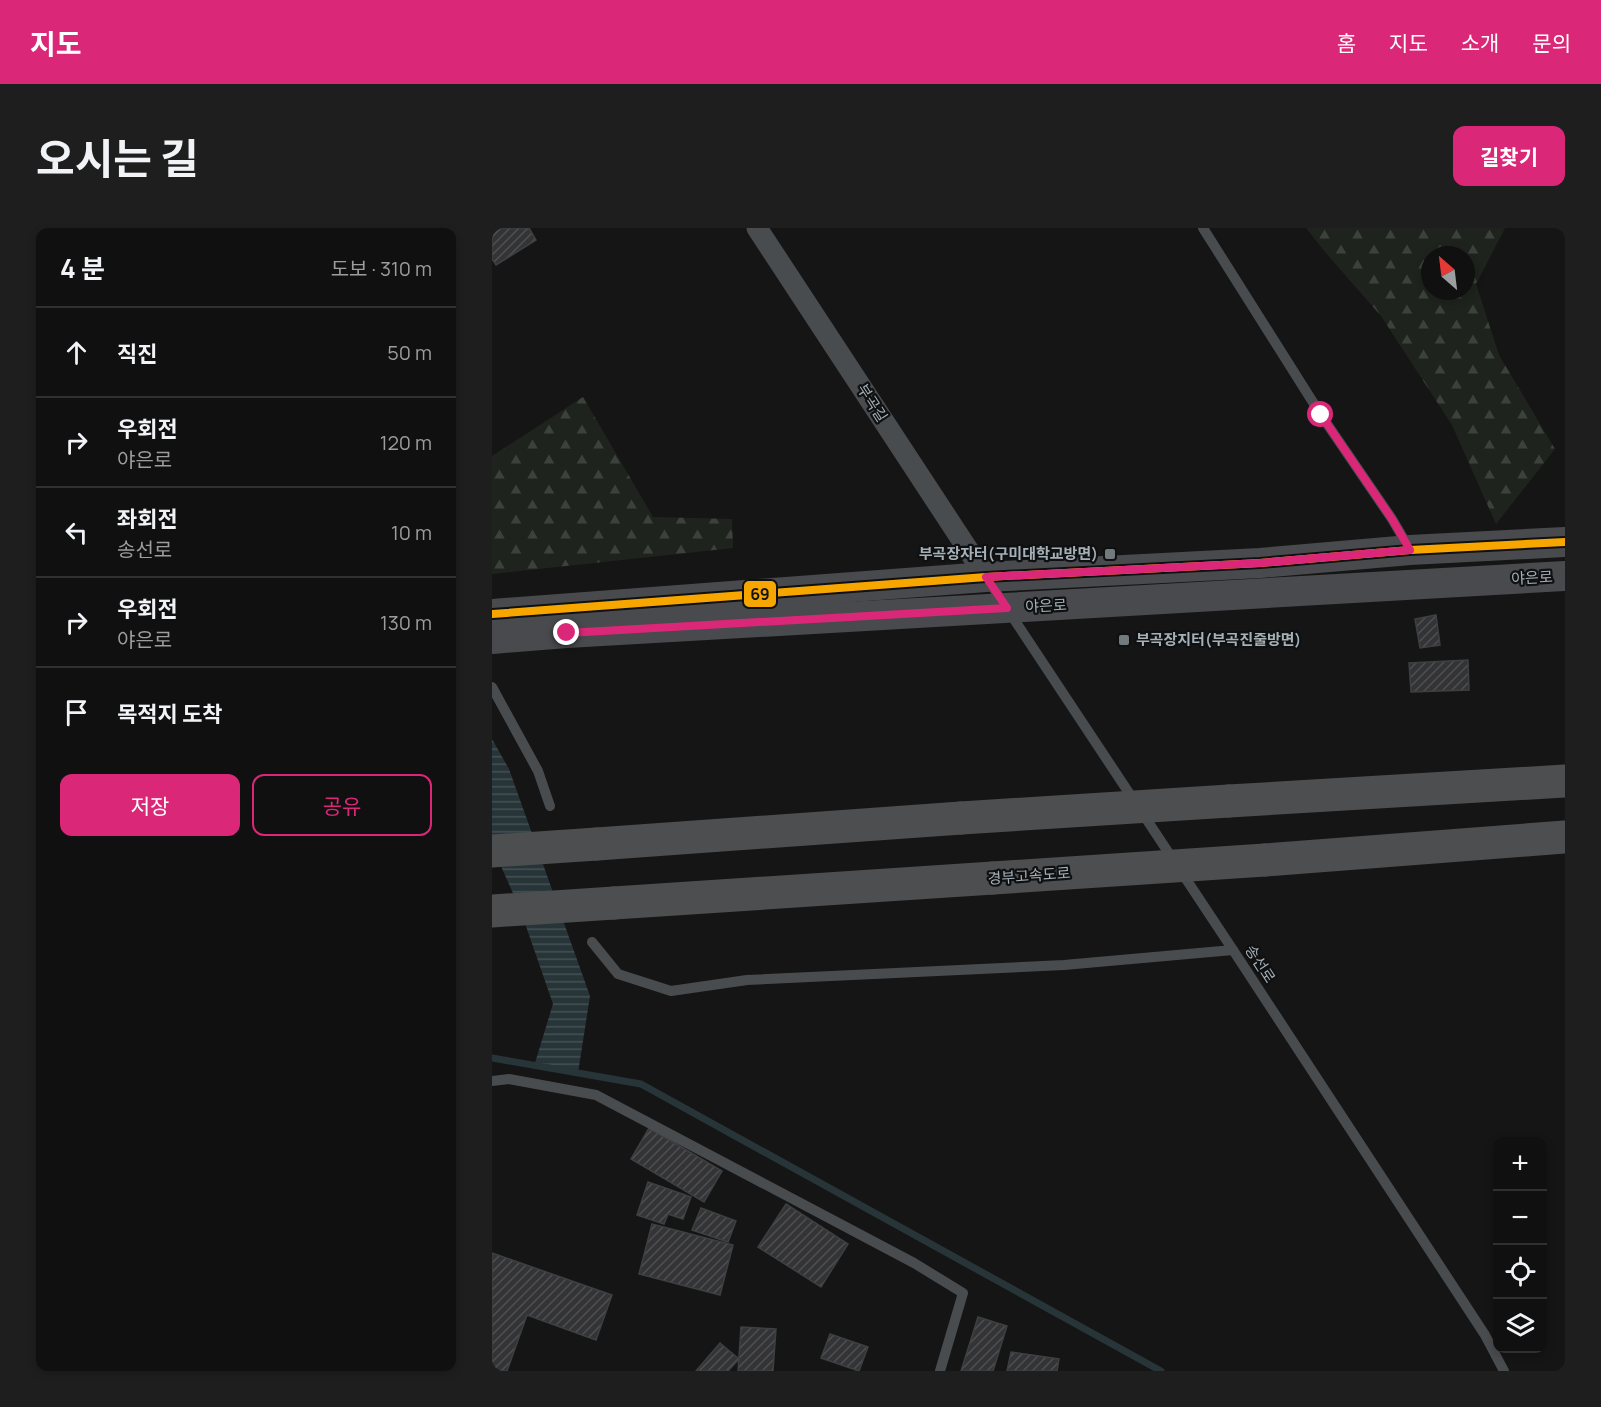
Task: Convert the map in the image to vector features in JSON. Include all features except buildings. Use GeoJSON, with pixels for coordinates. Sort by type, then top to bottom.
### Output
{"type":"FeatureCollection","features":[{"type":"Feature","properties":{"kind":"highway"},"geometry":{"type":"LineString","coordinates":[[492,851],[961,818],[1565,781]]}},
{"type":"Feature","properties":{"kind":"highway","name":"경부고속도로"},"geometry":{"type":"LineString","coordinates":[[492,911],[1265,860],[1565,837]]}},
{"type":"Feature","properties":{"kind":"main road"},"geometry":{"type":"LineString","coordinates":[[492,614],[986,577],[1260,563],[1410,550],[1565,542]]}},
{"type":"Feature","properties":{"kind":"main road","name":"야은로"},"geometry":{"type":"LineString","coordinates":[[492,639],[579,632],[1565,576]]}},
{"type":"Feature","properties":{"kind":"street","name":"부곡길"},"geometry":{"type":"LineString","coordinates":[[757,228],[986,577]]}},
{"type":"Feature","properties":{"kind":"lane"},"geometry":{"type":"LineString","coordinates":[[1203,228],[1321,415],[1392,519],[1410,550]]}},
{"type":"Feature","properties":{"kind":"lane","name":"송선로"},"geometry":{"type":"LineString","coordinates":[[986,577],[1485,1335],[1504,1371]]}},
{"type":"Feature","properties":{"kind":"lane"},"geometry":{"type":"LineString","coordinates":[[492,687],[538,771],[550,806]]}},
{"type":"Feature","properties":{"kind":"lane"},"geometry":{"type":"LineString","coordinates":[[592,942],[618,974],[671,991],[747,980],[1064,965],[1233,950]]}},
{"type":"Feature","properties":{"kind":"lane"},"geometry":{"type":"LineString","coordinates":[[492,1080],[509,1079],[596,1095],[914,1263],[963,1293],[940,1371]]}},
{"type":"Feature","properties":{"kind":"green space"},"geometry":{"type":"Polygon","coordinates":[[[1306,228],[1505,228],[1476,284],[1499,355],[1555,449],[1496,524],[1452,425],[1381,316],[1306,228]]]}},
{"type":"Feature","properties":{"kind":"green space"},"geometry":{"type":"Polygon","coordinates":[[[583,397],[653,517],[732,519],[733,548],[492,574],[492,456],[583,397]]]}},
{"type":"Feature","properties":{"kind":"shaded area"},"geometry":{"type":"Polygon","coordinates":[[[492,739],[509,769],[590,996],[578,1073],[534,1066],[553,1004],[520,909],[492,846],[492,739]]]}},
{"type":"Feature","properties":{"kind":"waterway"},"geometry":{"type":"LineString","coordinates":[[492,1058],[641,1084],[1161,1371]]}},
{"type":"Feature","properties":{"kind":"transit line","name":"69"},"geometry":{"type":"LineString","coordinates":[[492,614],[986,577],[1260,563],[1410,550],[1565,542]]}},
{"type":"Feature","properties":{"kind":"place","name":"부곡장자터(구미대학교방면)"},"geometry":{"type":"Point","coordinates":[1110,554]}},
{"type":"Feature","properties":{"kind":"place","name":"부곡장지터(부곡진줄방면)"},"geometry":{"type":"Point","coordinates":[1124,640]}},
{"type":"Feature","properties":{"kind":"route"},"geometry":{"type":"LineString","coordinates":[[567,633],[1007,608],[986,577],[1260,563],[1410,550],[1392,519],[1321,415]]}}]}
